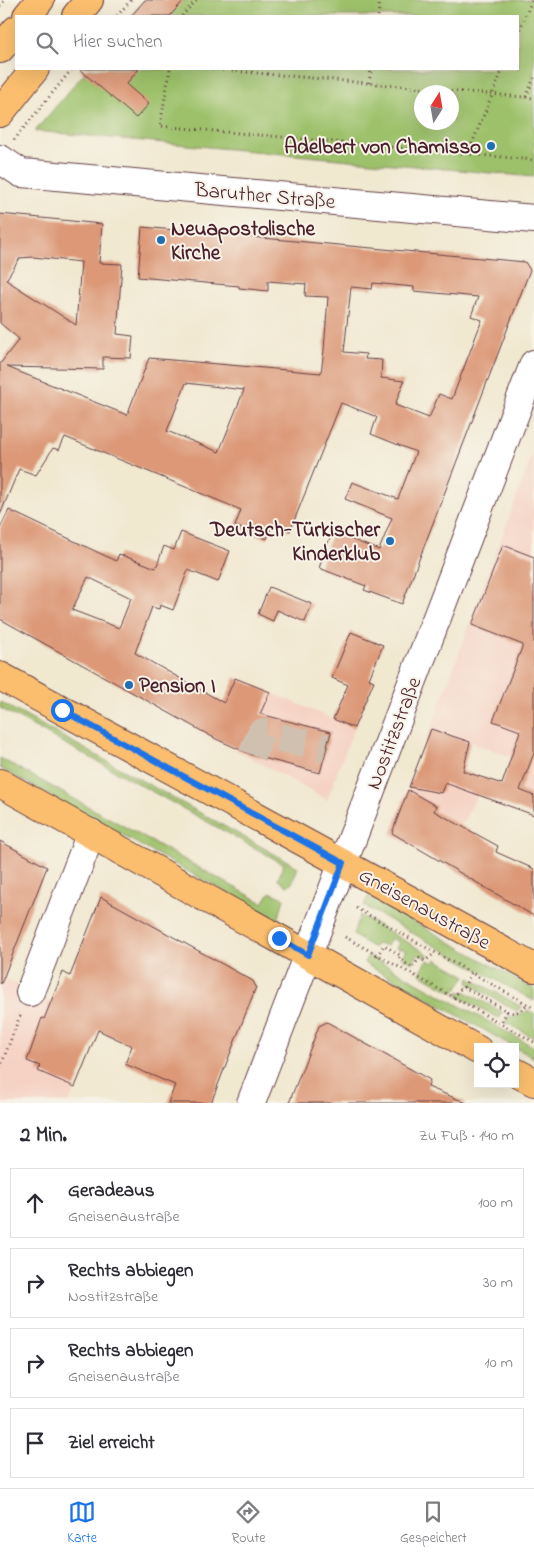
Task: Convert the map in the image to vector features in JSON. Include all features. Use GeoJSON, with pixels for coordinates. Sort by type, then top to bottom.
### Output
{"type":"FeatureCollection","features":[{"type":"Feature","properties":{"kind":"main road"},"geometry":{"type":"LineString","coordinates":[[28,15],[40,0]]}},
{"type":"Feature","properties":{"kind":"main road"},"geometry":{"type":"LineString","coordinates":[[77,15],[89,0]]}},
{"type":"Feature","properties":{"kind":"main road"},"geometry":{"type":"LineString","coordinates":[[0,50],[15,31]]}},
{"type":"Feature","properties":{"kind":"main road"},"geometry":{"type":"LineString","coordinates":[[0,113],[34,70]]}},
{"type":"Feature","properties":{"kind":"main road","name":"Gneisenaustraße"},"geometry":{"type":"LineString","coordinates":[[0,676],[534,968]]}},
{"type":"Feature","properties":{"kind":"main road"},"geometry":{"type":"LineString","coordinates":[[0,784],[474,1048]]}},
{"type":"Feature","properties":{"kind":"main road"},"geometry":{"type":"LineString","coordinates":[[519,1074],[534,1082]]}},
{"type":"Feature","properties":{"kind":"street","name":"Baruther Straße"},"geometry":{"type":"LineString","coordinates":[[6,151],[16,170],[34,174],[534,219]]}},
{"type":"Feature","properties":{"kind":"street","name":"Nostitzstraße"},"geometry":{"type":"LineString","coordinates":[[251,1103],[534,364]]}},
{"type":"Feature","properties":{"kind":"street"},"geometry":{"type":"LineString","coordinates":[[30,992],[91,833]]}},
{"type":"Feature","properties":{"kind":"path"},"geometry":{"type":"LineString","coordinates":[[0,6],[4,0]]}},
{"type":"Feature","properties":{"kind":"path"},"geometry":{"type":"LineString","coordinates":[[118,15],[131,0]]}},
{"type":"Feature","properties":{"kind":"path"},"geometry":{"type":"LineString","coordinates":[[183,15],[196,0]]}},
{"type":"Feature","properties":{"kind":"path"},"geometry":{"type":"LineString","coordinates":[[378,15],[380,0]]}},
{"type":"Feature","properties":{"kind":"path"},"geometry":{"type":"LineString","coordinates":[[519,32],[532,0]]}},
{"type":"Feature","properties":{"kind":"path"},"geometry":{"type":"LineString","coordinates":[[6,151],[71,70]]}},
{"type":"Feature","properties":{"kind":"path"},"geometry":{"type":"LineString","coordinates":[[170,70],[160,126],[534,160]]}},
{"type":"Feature","properties":{"kind":"path"},"geometry":{"type":"LineString","coordinates":[[223,70],[534,98]]}},
{"type":"Feature","properties":{"kind":"path"},"geometry":{"type":"LineString","coordinates":[[369,83],[371,70]]}},
{"type":"Feature","properties":{"kind":"path"},"geometry":{"type":"LineString","coordinates":[[468,153],[503,70]]}},
{"type":"Feature","properties":{"kind":"path"},"geometry":{"type":"LineString","coordinates":[[526,97],[534,78]]}},
{"type":"Feature","properties":{"kind":"path"},"geometry":{"type":"LineString","coordinates":[[356,908],[534,1008]]}},
{"type":"Feature","properties":{"kind":"path"},"geometry":{"type":"LineString","coordinates":[[345,937],[534,1042]]}},
{"type":"Feature","properties":{"kind":"path"},"geometry":{"type":"LineString","coordinates":[[377,956],[384,945],[401,956],[399,959],[413,968],[419,958],[425,961],[435,953]]}},
{"type":"Feature","properties":{"kind":"path"},"geometry":{"type":"LineString","coordinates":[[454,998],[459,990],[464,987],[471,973]]}},
{"type":"Feature","properties":{"kind":"path"},"geometry":{"type":"LineString","coordinates":[[464,987],[507,1011],[518,1012],[526,1004]]}},
{"type":"Feature","properties":{"kind":"path"},"geometry":{"type":"LineString","coordinates":[[0,1068],[30,992]]}},
{"type":"Feature","properties":{"kind":"path"},"geometry":{"type":"LineString","coordinates":[[501,1024],[507,1011]]}},
{"type":"Feature","properties":{"kind":"shaded area"},"geometry":{"type":"Polygon","coordinates":[[[534,450],[534,796],[520,790],[530,763],[431,729],[534,450]]]}},
{"type":"Feature","properties":{"kind":"shaded area"},"geometry":{"type":"Polygon","coordinates":[[[235,677],[354,728],[327,800],[211,736],[235,677]]]}},
{"type":"Feature","properties":{"kind":"shaded area"},"geometry":{"type":"Polygon","coordinates":[[[414,772],[478,794],[441,863],[390,835],[414,772]]]}},
{"type":"Feature","properties":{"kind":"shaded area"},"geometry":{"type":"Polygon","coordinates":[[[0,975],[98,1030],[69,1103],[0,1103],[0,975]]]}},
{"type":"Feature","properties":{"kind":"green space"},"geometry":{"type":"Polygon","coordinates":[[[145,0],[534,0],[534,177],[35,131],[87,70],[519,70],[519,15],[132,15],[145,0]]]}},
{"type":"Feature","properties":{"kind":"green space"},"geometry":{"type":"Polygon","coordinates":[[[0,702],[298,867],[292,883],[287,886],[278,879],[284,864],[0,708],[0,702]]]}},
{"type":"Feature","properties":{"kind":"green space"},"geometry":{"type":"Polygon","coordinates":[[[0,758],[263,903],[270,892],[284,898],[278,921],[0,768],[0,758]]]}},
{"type":"Feature","properties":{"kind":"green space"},"geometry":{"type":"Polygon","coordinates":[[[368,896],[534,989],[534,1001],[364,906],[368,896]]]}},
{"type":"Feature","properties":{"kind":"green space"},"geometry":{"type":"Polygon","coordinates":[[[360,915],[428,954],[426,958],[418,954],[413,963],[403,958],[406,951],[396,948],[399,943],[391,938],[387,946],[376,944],[374,948],[353,935],[360,915]]]}},
{"type":"Feature","properties":{"kind":"green space"},"geometry":{"type":"Polygon","coordinates":[[[368,955],[534,1047],[534,1058],[519,1050],[519,1043],[507,1043],[364,963],[368,955]]]}},
{"type":"Feature","properties":{"kind":"green space"},"geometry":{"type":"Polygon","coordinates":[[[436,959],[466,976],[454,993],[420,974],[425,962],[428,960],[434,963],[436,959]]]}},
{"type":"Feature","properties":{"kind":"green space"},"geometry":{"type":"Polygon","coordinates":[[[470,978],[522,1007],[516,1011],[468,983],[470,978]]]}},
{"type":"Feature","properties":{"kind":"green space"},"geometry":{"type":"Polygon","coordinates":[[[460,991],[462,993],[464,991],[502,1012],[499,1018],[457,996],[460,991]]]}},
{"type":"Feature","properties":{"kind":"green space"},"geometry":{"type":"Polygon","coordinates":[[[527,1010],[534,1013],[534,1038],[505,1022],[508,1016],[515,1017],[521,1012],[524,1014],[527,1010]]]}},
{"type":"Feature","properties":{"kind":"building"},"geometry":{"type":"Polygon","coordinates":[[[145,0],[184,0],[171,15],[132,15],[145,0]]]}},
{"type":"Feature","properties":{"kind":"building"},"geometry":{"type":"Polygon","coordinates":[[[80,70],[138,70],[126,84],[149,104],[136,118],[80,70]]]}},
{"type":"Feature","properties":{"kind":"building"},"geometry":{"type":"Polygon","coordinates":[[[0,214],[102,224],[99,263],[122,264],[117,334],[133,336],[131,358],[103,357],[103,369],[7,367],[127,415],[149,358],[321,373],[324,350],[328,297],[305,296],[306,284],[268,281],[268,291],[239,288],[239,286],[138,277],[142,227],[525,262],[530,270],[402,604],[364,590],[366,586],[319,568],[332,532],[379,550],[392,518],[345,499],[352,482],[398,499],[416,452],[371,434],[377,417],[341,403],[290,531],[273,524],[267,539],[235,526],[241,510],[65,437],[59,450],[53,448],[36,475],[19,469],[0,515],[0,364],[19,339],[0,323],[0,214]],[[33,257],[20,258],[6,280],[76,325],[81,262],[33,257]],[[373,283],[372,289],[351,287],[344,352],[366,354],[365,359],[382,360],[381,378],[404,381],[395,405],[429,418],[439,394],[452,399],[482,320],[471,316],[478,297],[414,291],[414,287],[373,283]],[[186,383],[167,431],[219,452],[244,390],[186,383]]]}},
{"type":"Feature","properties":{"kind":"building"},"geometry":{"type":"Polygon","coordinates":[[[9,510],[116,561],[119,554],[156,568],[164,546],[174,550],[181,532],[230,551],[218,582],[188,570],[173,610],[160,605],[159,609],[152,607],[135,653],[224,703],[235,678],[270,692],[260,714],[331,732],[320,773],[252,755],[216,739],[0,619],[0,528],[9,510]],[[88,577],[72,610],[119,628],[131,598],[88,577]]]}},
{"type":"Feature","properties":{"kind":"building"},"geometry":{"type":"Polygon","coordinates":[[[503,545],[534,557],[534,753],[520,790],[534,796],[534,815],[445,783],[441,793],[409,787],[431,729],[470,742],[463,771],[502,784],[520,731],[493,721],[523,645],[472,625],[503,545]]]}},
{"type":"Feature","properties":{"kind":"building"},"geometry":{"type":"Polygon","coordinates":[[[269,587],[312,604],[305,622],[277,610],[273,621],[258,614],[269,587]]]}},
{"type":"Feature","properties":{"kind":"building"},"geometry":{"type":"Polygon","coordinates":[[[351,632],[383,645],[369,679],[374,681],[354,728],[333,719],[348,685],[332,678],[351,632]]]}},
{"type":"Feature","properties":{"kind":"building"},"geometry":{"type":"Polygon","coordinates":[[[408,790],[436,806],[434,811],[498,846],[496,852],[534,869],[534,916],[392,833],[408,790]]]}},
{"type":"Feature","properties":{"kind":"building"},"geometry":{"type":"Polygon","coordinates":[[[0,841],[47,867],[1,984],[0,983],[0,841]]]}},
{"type":"Feature","properties":{"kind":"building"},"geometry":{"type":"Polygon","coordinates":[[[101,897],[253,981],[256,987],[211,1103],[168,1103],[175,1085],[125,1064],[132,1046],[98,1030],[75,1087],[38,1071],[40,1066],[27,1061],[42,1018],[44,1019],[63,972],[70,976],[101,897]]]}},
{"type":"Feature","properties":{"kind":"building"},"geometry":{"type":"Polygon","coordinates":[[[327,1022],[430,1080],[428,1087],[467,1103],[289,1103],[319,1026],[327,1022]]]}},
{"type":"Feature","properties":{"kind":"tunnel"},"geometry":{"type":"LineString","coordinates":[[252,755],[261,733],[326,748]]}},
{"type":"Feature","properties":{"kind":"place","name":"Adelbert von Chamisso"},"geometry":{"type":"Point","coordinates":[491,146]}},
{"type":"Feature","properties":{"kind":"place","name":"Neuapostolische Kirche"},"geometry":{"type":"Point","coordinates":[161,240]}},
{"type":"Feature","properties":{"kind":"place","name":"Deutsch-Türkischer Kinderklub"},"geometry":{"type":"Point","coordinates":[390,541]}},
{"type":"Feature","properties":{"kind":"place","name":"Pension I"},"geometry":{"type":"Point","coordinates":[129,685]}},
{"type":"Feature","properties":{"kind":"route"},"geometry":{"type":"LineString","coordinates":[[62,710],[343,863],[308,955],[279,938]]}}]}
